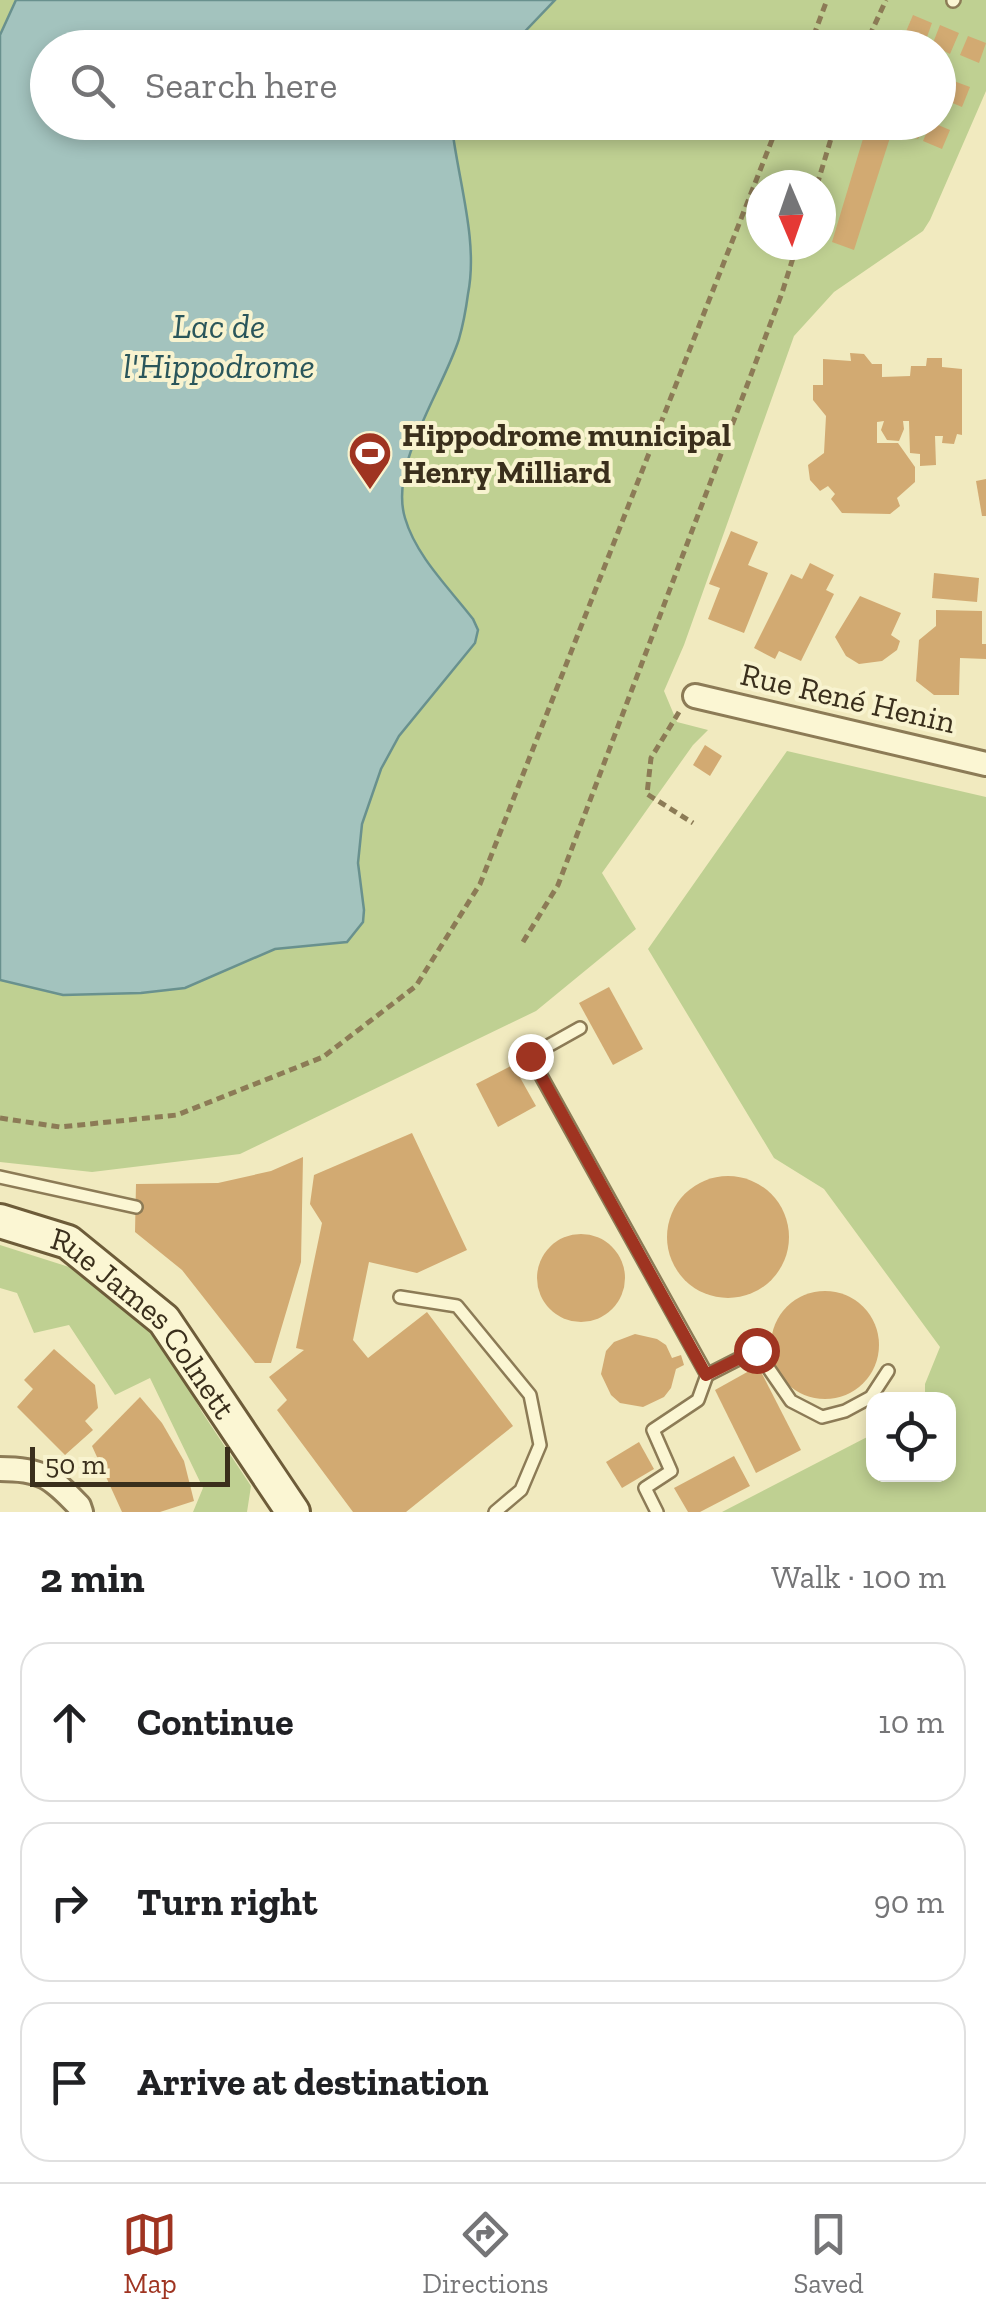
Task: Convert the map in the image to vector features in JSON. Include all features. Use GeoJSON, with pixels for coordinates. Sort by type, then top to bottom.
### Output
{"type":"FeatureCollection","features":[{"type":"Feature","properties":{"kind":"main road","name":"Rue James Colnett"},"geometry":{"type":"LineString","coordinates":[[0,1221],[68,1242],[164,1320],[293,1512]]}},
{"type":"Feature","properties":{"kind":"street","name":"Rue René Henin"},"geometry":{"type":"LineString","coordinates":[[695,696],[986,764]]}},
{"type":"Feature","properties":{"kind":"street"},"geometry":{"type":"LineString","coordinates":[[0,1469],[26,1469],[51,1477],[81,1512]]}},
{"type":"Feature","properties":{"kind":"lane"},"geometry":{"type":"LineString","coordinates":[[580,1028],[530,1056],[706,1375]]}},
{"type":"Feature","properties":{"kind":"lane"},"geometry":{"type":"LineString","coordinates":[[0,1176],[136,1207]]}},
{"type":"Feature","properties":{"kind":"lane"},"geometry":{"type":"LineString","coordinates":[[400,1297],[457,1306],[530,1395],[540,1444],[522,1490],[495,1512]]}},
{"type":"Feature","properties":{"kind":"lane"},"geometry":{"type":"LineString","coordinates":[[656,1512],[645,1488],[671,1471],[653,1430],[698,1400],[706,1375],[756,1350],[791,1402],[822,1417],[845,1411],[870,1397],[888,1371]]}},
{"type":"Feature","properties":{"kind":"path"},"geometry":{"type":"LineString","coordinates":[[816,30],[827,0]]}},
{"type":"Feature","properties":{"kind":"path"},"geometry":{"type":"LineString","coordinates":[[872,30],[886,0]]}},
{"type":"Feature","properties":{"kind":"path"},"geometry":{"type":"LineString","coordinates":[[0,1118],[60,1127],[177,1115],[323,1057],[416,986],[480,884],[772,140]]}},
{"type":"Feature","properties":{"kind":"path"},"geometry":{"type":"LineString","coordinates":[[821,170],[830,140]]}},
{"type":"Feature","properties":{"kind":"path"},"geometry":{"type":"LineString","coordinates":[[523,942],[558,885],[792,260]]}},
{"type":"Feature","properties":{"kind":"path"},"geometry":{"type":"LineString","coordinates":[[692,823],[647,794],[651,758],[674,716],[695,696]]}},
{"type":"Feature","properties":{"kind":"green space","name":"Hippodrome municipal Henry Milliard"},"geometry":{"type":"Polygon","coordinates":[[[0,0],[986,0],[986,91],[930,220],[923,231],[834,292],[794,336],[664,691],[677,722],[708,730],[693,745],[602,873],[636,929],[536,1011],[240,1154],[92,1172],[0,1162],[0,0]]]}},
{"type":"Feature","properties":{"kind":"green space"},"geometry":{"type":"Polygon","coordinates":[[[787,751],[986,797],[986,1512],[722,1512],[866,1438],[866,1482],[956,1482],[956,1392],[925,1392],[940,1347],[824,1189],[774,1158],[648,949],[787,751]]]}},
{"type":"Feature","properties":{"kind":"green space"},"geometry":{"type":"Polygon","coordinates":[[[0,1245],[69,1267],[161,1339],[202,1412],[251,1486],[247,1512],[193,1512],[203,1488],[150,1378],[115,1395],[69,1325],[34,1333],[17,1293],[0,1288],[0,1245]]]}},
{"type":"Feature","properties":{"kind":"water","name":"Lac de l'Hippodrome"},"geometry":{"type":"Polygon","coordinates":[[[16,0],[555,0],[526,30],[30,30],[30,140],[454,140],[469,235],[471,275],[459,339],[411,452],[402,497],[405,518],[417,545],[478,630],[475,643],[399,736],[381,769],[362,824],[358,863],[363,922],[347,942],[275,949],[185,988],[141,993],[63,995],[0,980],[0,35],[16,0]]]}},
{"type":"Feature","properties":{"kind":"building"},"geometry":{"type":"Polygon","coordinates":[[[913,15],[932,23],[929,30],[907,30],[913,15]]]}},
{"type":"Feature","properties":{"kind":"building"},"geometry":{"type":"Polygon","coordinates":[[[968,36],[986,43],[979,63],[960,55],[968,36]]]}},
{"type":"Feature","properties":{"kind":"building"},"geometry":{"type":"Polygon","coordinates":[[[956,82],[970,87],[962,107],[956,104],[956,82]]]}},
{"type":"Feature","properties":{"kind":"building"},"geometry":{"type":"Polygon","coordinates":[[[863,140],[889,140],[854,250],[836,243],[836,229],[863,140]]]}},
{"type":"Feature","properties":{"kind":"building"},"geometry":{"type":"Polygon","coordinates":[[[923,140],[946,140],[942,149],[923,140]]]}},
{"type":"Feature","properties":{"kind":"building"},"geometry":{"type":"Polygon","coordinates":[[[850,353],[864,354],[872,364],[882,364],[882,377],[910,376],[911,366],[926,366],[927,358],[942,358],[942,367],[962,369],[962,435],[957,434],[954,444],[942,443],[943,436],[935,436],[936,465],[920,466],[920,454],[910,453],[909,421],[903,421],[899,441],[887,440],[881,430],[884,421],[877,422],[877,443],[898,443],[915,467],[915,482],[897,498],[900,506],[890,514],[842,513],[831,499],[835,494],[828,486],[820,491],[810,480],[808,465],[824,453],[826,416],[813,400],[813,385],[823,385],[823,359],[851,361],[850,353]]]}},
{"type":"Feature","properties":{"kind":"building"},"geometry":{"type":"Polygon","coordinates":[[[986,479],[986,516],[982,516],[976,481],[986,479]]]}},
{"type":"Feature","properties":{"kind":"building"},"geometry":{"type":"Polygon","coordinates":[[[731,531],[758,542],[748,565],[768,573],[744,633],[708,619],[720,588],[709,584],[731,531]]]}},
{"type":"Feature","properties":{"kind":"building"},"geometry":{"type":"Polygon","coordinates":[[[810,563],[834,575],[826,590],[834,594],[801,661],[779,651],[775,659],[754,648],[791,574],[802,579],[810,563]]]}},
{"type":"Feature","properties":{"kind":"building"},"geometry":{"type":"Polygon","coordinates":[[[934,573],[979,578],[977,602],[932,598],[934,573]]]}},
{"type":"Feature","properties":{"kind":"building"},"geometry":{"type":"Polygon","coordinates":[[[860,596],[901,613],[891,635],[900,641],[897,650],[882,661],[859,664],[846,656],[835,637],[860,596]]]}},
{"type":"Feature","properties":{"kind":"building"},"geometry":{"type":"Polygon","coordinates":[[[936,610],[982,611],[986,659],[960,658],[959,695],[934,695],[916,681],[919,640],[936,626],[936,610]]]}},
{"type":"Feature","properties":{"kind":"building"},"geometry":{"type":"Polygon","coordinates":[[[705,745],[722,756],[710,776],[693,765],[705,745]]]}},
{"type":"Feature","properties":{"kind":"building"},"geometry":{"type":"Polygon","coordinates":[[[609,987],[643,1049],[613,1065],[579,1003],[609,987]]]}},
{"type":"Feature","properties":{"kind":"building"},"geometry":{"type":"Polygon","coordinates":[[[513,1065],[536,1106],[498,1127],[476,1084],[513,1065]]]}},
{"type":"Feature","properties":{"kind":"building"},"geometry":{"type":"Polygon","coordinates":[[[412,1133],[467,1250],[417,1273],[369,1262],[353,1340],[368,1358],[427,1312],[513,1426],[406,1512],[353,1512],[277,1410],[287,1400],[269,1377],[304,1350],[296,1348],[322,1223],[310,1204],[314,1175],[412,1133]]]}},
{"type":"Feature","properties":{"kind":"building"},"geometry":{"type":"Polygon","coordinates":[[[303,1157],[301,1262],[271,1363],[255,1363],[182,1270],[135,1232],[136,1184],[218,1183],[271,1171],[303,1157]]]}},
{"type":"Feature","properties":{"kind":"building"},"geometry":{"type":"Polygon","coordinates":[[[728,1176],[751,1181],[771,1194],[784,1214],[789,1237],[784,1260],[771,1280],[751,1293],[728,1298],[705,1293],[685,1280],[672,1260],[667,1237],[672,1214],[685,1194],[705,1181],[728,1176]]]}},
{"type":"Feature","properties":{"kind":"building"},"geometry":{"type":"Polygon","coordinates":[[[572,1234],[590,1234],[606,1241],[618,1253],[625,1278],[618,1303],[606,1315],[590,1322],[572,1322],[556,1315],[544,1303],[537,1287],[537,1269],[544,1253],[556,1241],[572,1234]]]}},
{"type":"Feature","properties":{"kind":"building"},"geometry":{"type":"Polygon","coordinates":[[[825,1291],[846,1295],[863,1307],[875,1324],[879,1345],[875,1366],[863,1383],[846,1395],[825,1399],[804,1395],[787,1383],[775,1366],[771,1345],[775,1324],[787,1307],[804,1295],[825,1291]]]}},
{"type":"Feature","properties":{"kind":"building"},"geometry":{"type":"Polygon","coordinates":[[[635,1334],[657,1339],[666,1345],[672,1358],[681,1355],[684,1365],[676,1369],[664,1397],[643,1407],[620,1403],[611,1395],[601,1374],[606,1351],[614,1342],[635,1334]]]}},
{"type":"Feature","properties":{"kind":"building"},"geometry":{"type":"Polygon","coordinates":[[[54,1349],[95,1385],[98,1408],[85,1421],[93,1430],[65,1455],[17,1407],[33,1389],[24,1380],[54,1349]]]}},
{"type":"Feature","properties":{"kind":"building"},"geometry":{"type":"Polygon","coordinates":[[[758,1366],[801,1450],[756,1473],[715,1390],[758,1366]]]}},
{"type":"Feature","properties":{"kind":"building"},"geometry":{"type":"Polygon","coordinates":[[[140,1397],[162,1423],[184,1461],[194,1501],[160,1512],[122,1512],[92,1446],[140,1397]]]}},
{"type":"Feature","properties":{"kind":"building"},"geometry":{"type":"Polygon","coordinates":[[[639,1442],[654,1469],[622,1488],[606,1462],[639,1442]]]}},
{"type":"Feature","properties":{"kind":"building"},"geometry":{"type":"Polygon","coordinates":[[[734,1456],[750,1486],[700,1512],[688,1512],[674,1488],[734,1456]]]}},
{"type":"Feature","properties":{"kind":"place","name":"Hippodrome municipal Henry Milliard"},"geometry":{"type":"Point","coordinates":[370,491]}},
{"type":"Feature","properties":{"kind":"route"},"geometry":{"type":"LineString","coordinates":[[530,1056],[706,1375],[756,1350]]}}]}
